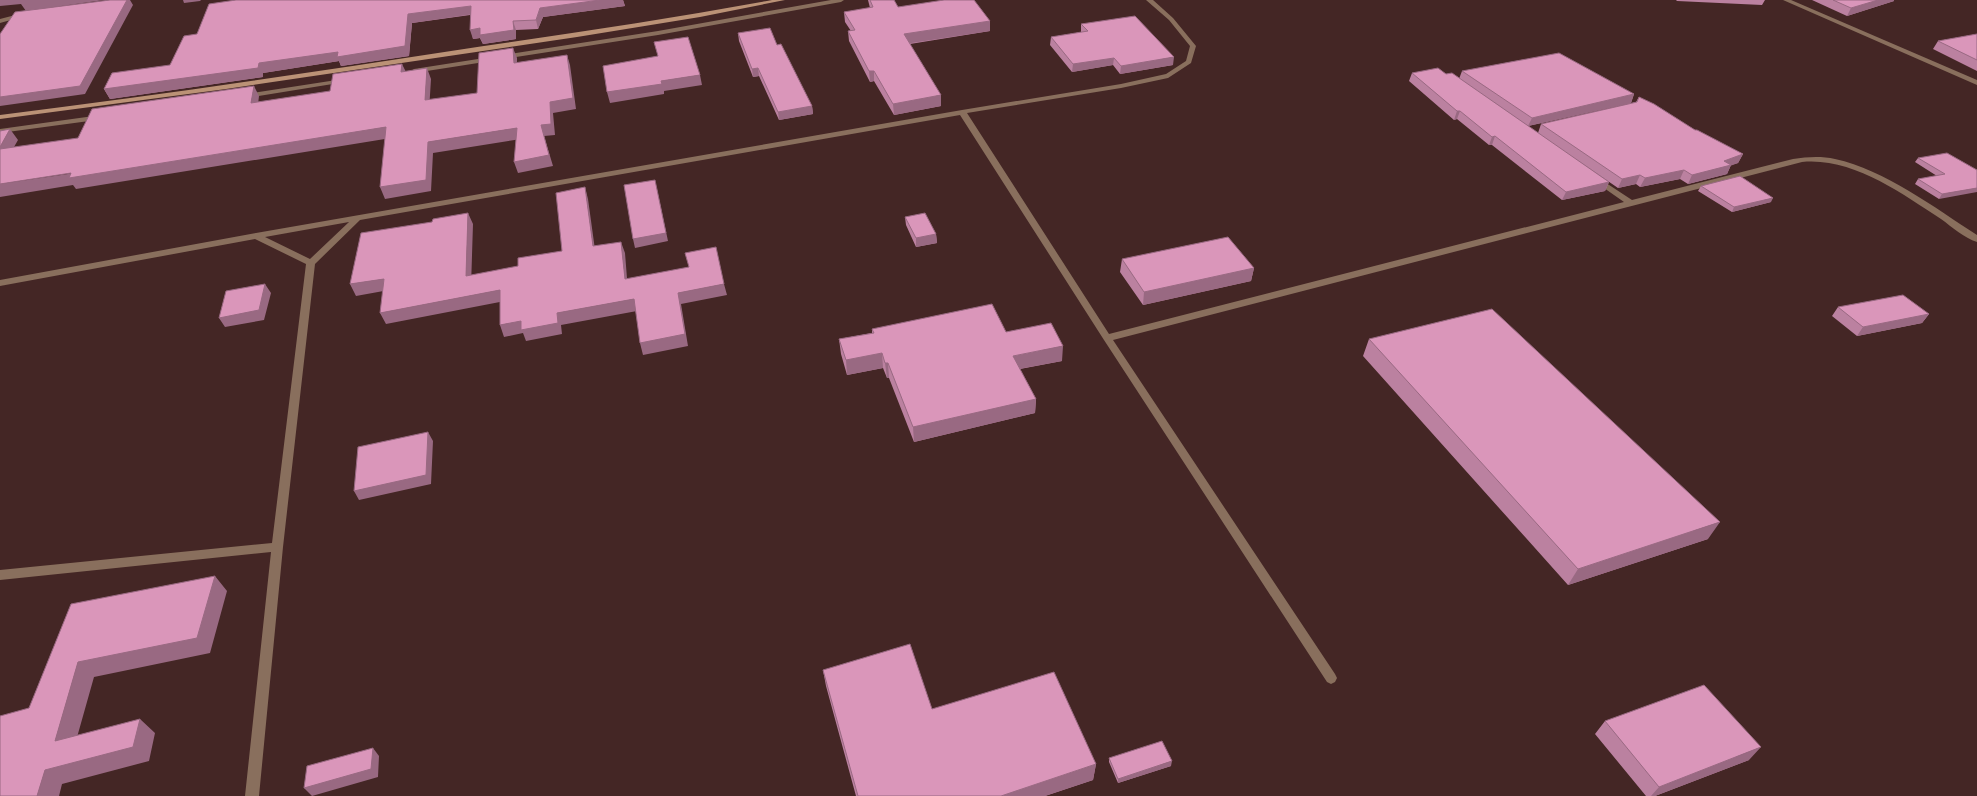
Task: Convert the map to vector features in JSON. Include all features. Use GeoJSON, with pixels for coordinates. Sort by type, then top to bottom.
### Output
{"type":"FeatureCollection","features":[{"type":"Feature","properties":{"kind":"main road"},"geometry":{"type":"LineString","coordinates":[[0,117],[194,94],[623,27],[782,0]]}},
{"type":"Feature","properties":{"kind":"street"},"geometry":{"type":"LineString","coordinates":[[405,72],[658,33],[841,0]]}},
{"type":"Feature","properties":{"kind":"street"},"geometry":{"type":"LineString","coordinates":[[0,283],[357,218],[1121,86],[1168,76],[1189,62],[1193,46],[1171,19],[1149,0]]}},
{"type":"Feature","properties":{"kind":"street"},"geometry":{"type":"LineString","coordinates":[[1786,0],[1977,83]]}},
{"type":"Feature","properties":{"kind":"street"},"geometry":{"type":"LineString","coordinates":[[0,21],[28,14]]}},
{"type":"Feature","properties":{"kind":"street"},"geometry":{"type":"LineString","coordinates":[[240,97],[347,81]]}},
{"type":"Feature","properties":{"kind":"street"},"geometry":{"type":"LineString","coordinates":[[962,112],[1107,338],[1331,678]]}},
{"type":"Feature","properties":{"kind":"street"},"geometry":{"type":"LineString","coordinates":[[0,131],[105,117]]}},
{"type":"Feature","properties":{"kind":"street"},"geometry":{"type":"LineString","coordinates":[[1107,338],[1794,161],[1818,159],[1846,164],[1878,178],[1977,239]]}},
{"type":"Feature","properties":{"kind":"street"},"geometry":{"type":"LineString","coordinates":[[1591,175],[1631,203]]}},
{"type":"Feature","properties":{"kind":"street"},"geometry":{"type":"LineString","coordinates":[[252,796],[276,547],[311,263],[357,218]]}},
{"type":"Feature","properties":{"kind":"street"},"geometry":{"type":"LineString","coordinates":[[256,236],[311,263]]}},
{"type":"Feature","properties":{"kind":"street"},"geometry":{"type":"LineString","coordinates":[[0,575],[276,547]]}},
{"type":"Feature","properties":{"kind":"building"},"geometry":{"type":"Polygon","coordinates":[[[110,0],[127,0],[80,86],[0,97],[0,34],[15,12],[110,0]]]}},
{"type":"Feature","properties":{"kind":"building"},"geometry":{"type":"Polygon","coordinates":[[[236,0],[600,0],[540,8],[536,20],[513,21],[514,30],[480,35],[480,28],[470,30],[471,6],[408,14],[405,46],[337,57],[338,52],[259,63],[258,68],[104,89],[112,73],[170,65],[184,36],[197,34],[209,4],[236,0]]]}},
{"type":"Feature","properties":{"kind":"building"},"geometry":{"type":"Polygon","coordinates":[[[870,0],[894,0],[898,7],[944,0],[974,0],[990,21],[904,34],[941,95],[893,104],[874,71],[869,71],[848,31],[855,30],[844,12],[873,7],[870,0]]]}},
{"type":"Feature","properties":{"kind":"building"},"geometry":{"type":"Polygon","coordinates":[[[1833,0],[1878,0],[1851,8],[1833,0]]]}},
{"type":"Feature","properties":{"kind":"building"},"geometry":{"type":"Polygon","coordinates":[[[1135,16],[1174,57],[1121,66],[1114,58],[1073,64],[1051,37],[1088,31],[1081,24],[1135,16]]]}},
{"type":"Feature","properties":{"kind":"building"},"geometry":{"type":"Polygon","coordinates":[[[770,28],[777,45],[781,44],[812,106],[778,112],[758,68],[752,69],[738,33],[770,28]]]}},
{"type":"Feature","properties":{"kind":"building"},"geometry":{"type":"Polygon","coordinates":[[[1977,34],[1977,60],[1938,41],[1977,34]]]}},
{"type":"Feature","properties":{"kind":"building"},"geometry":{"type":"Polygon","coordinates":[[[688,37],[700,75],[661,81],[662,84],[607,92],[603,66],[658,56],[654,42],[688,37]]]}},
{"type":"Feature","properties":{"kind":"building"},"geometry":{"type":"Polygon","coordinates":[[[513,48],[514,63],[567,55],[573,98],[550,102],[551,124],[541,125],[549,155],[514,162],[517,128],[428,142],[426,180],[380,187],[386,127],[69,178],[71,173],[0,184],[0,149],[78,138],[92,109],[254,86],[251,103],[330,91],[333,74],[402,64],[401,72],[427,68],[425,100],[477,93],[479,53],[513,48]]]}},
{"type":"Feature","properties":{"kind":"building"},"geometry":{"type":"Polygon","coordinates":[[[1559,53],[1634,94],[1532,118],[1462,71],[1559,53]]]}},
{"type":"Feature","properties":{"kind":"building"},"geometry":{"type":"Polygon","coordinates":[[[1438,68],[1446,74],[1452,73],[1609,182],[1566,192],[1495,136],[1492,137],[1460,111],[1457,111],[1412,73],[1438,68]]]}},
{"type":"Feature","properties":{"kind":"building"},"geometry":{"type":"Polygon","coordinates":[[[1639,97],[1654,104],[1695,130],[1743,154],[1724,161],[1731,165],[1692,175],[1684,170],[1645,178],[1640,175],[1622,179],[1541,124],[1637,102],[1639,97]]]}},
{"type":"Feature","properties":{"kind":"building"},"geometry":{"type":"Polygon","coordinates":[[[10,129],[0,147],[0,131],[10,129]]]}},
{"type":"Feature","properties":{"kind":"building"},"geometry":{"type":"Polygon","coordinates":[[[1947,153],[1977,170],[1977,188],[1942,194],[1918,179],[1945,174],[1918,158],[1947,153]]]}},
{"type":"Feature","properties":{"kind":"building"},"geometry":{"type":"Polygon","coordinates":[[[1740,176],[1773,198],[1734,207],[1701,186],[1740,176]]]}},
{"type":"Feature","properties":{"kind":"building"},"geometry":{"type":"Polygon","coordinates":[[[655,180],[666,233],[633,239],[624,185],[655,180]]]}},
{"type":"Feature","properties":{"kind":"building"},"geometry":{"type":"Polygon","coordinates":[[[585,187],[593,246],[621,242],[625,279],[689,267],[685,253],[716,247],[724,284],[678,293],[685,334],[640,343],[634,299],[557,313],[558,323],[521,330],[521,321],[500,325],[500,290],[380,313],[384,279],[350,284],[361,233],[432,222],[433,219],[468,213],[466,276],[518,266],[518,258],[562,251],[556,193],[585,187]]]}},
{"type":"Feature","properties":{"kind":"building"},"geometry":{"type":"Polygon","coordinates":[[[925,213],[936,234],[916,238],[905,217],[925,213]]]}},
{"type":"Feature","properties":{"kind":"building"},"geometry":{"type":"Polygon","coordinates":[[[1228,237],[1254,268],[1144,292],[1122,259],[1228,237]]]}},
{"type":"Feature","properties":{"kind":"building"},"geometry":{"type":"Polygon","coordinates":[[[265,284],[259,310],[219,318],[226,291],[265,284]]]}},
{"type":"Feature","properties":{"kind":"building"},"geometry":{"type":"Polygon","coordinates":[[[1903,295],[1929,314],[1863,327],[1838,307],[1903,295]]]}},
{"type":"Feature","properties":{"kind":"building"},"geometry":{"type":"Polygon","coordinates":[[[992,304],[1006,332],[1051,323],[1063,346],[1013,356],[1036,399],[913,427],[888,363],[885,363],[882,353],[846,360],[839,339],[874,333],[872,329],[992,304]]]}},
{"type":"Feature","properties":{"kind":"building"},"geometry":{"type":"Polygon","coordinates":[[[1492,309],[1720,522],[1578,569],[1369,339],[1492,309]]]}},
{"type":"Feature","properties":{"kind":"building"},"geometry":{"type":"Polygon","coordinates":[[[428,432],[426,475],[354,491],[358,447],[428,432]]]}},
{"type":"Feature","properties":{"kind":"building"},"geometry":{"type":"Polygon","coordinates":[[[215,576],[197,638],[78,662],[55,741],[140,719],[133,747],[45,770],[37,796],[0,796],[0,716],[29,708],[71,604],[215,576]]]}},
{"type":"Feature","properties":{"kind":"building"},"geometry":{"type":"Polygon","coordinates":[[[910,644],[932,709],[1054,672],[1096,764],[1001,796],[858,796],[823,670],[910,644]]]}},
{"type":"Feature","properties":{"kind":"building"},"geometry":{"type":"Polygon","coordinates":[[[1704,685],[1761,747],[1659,787],[1605,721],[1704,685]]]}},
{"type":"Feature","properties":{"kind":"building"},"geometry":{"type":"Polygon","coordinates":[[[1162,741],[1172,761],[1118,779],[1109,758],[1162,741]]]}},
{"type":"Feature","properties":{"kind":"building"},"geometry":{"type":"Polygon","coordinates":[[[373,748],[371,769],[304,788],[307,766],[373,748]]]}}]}
